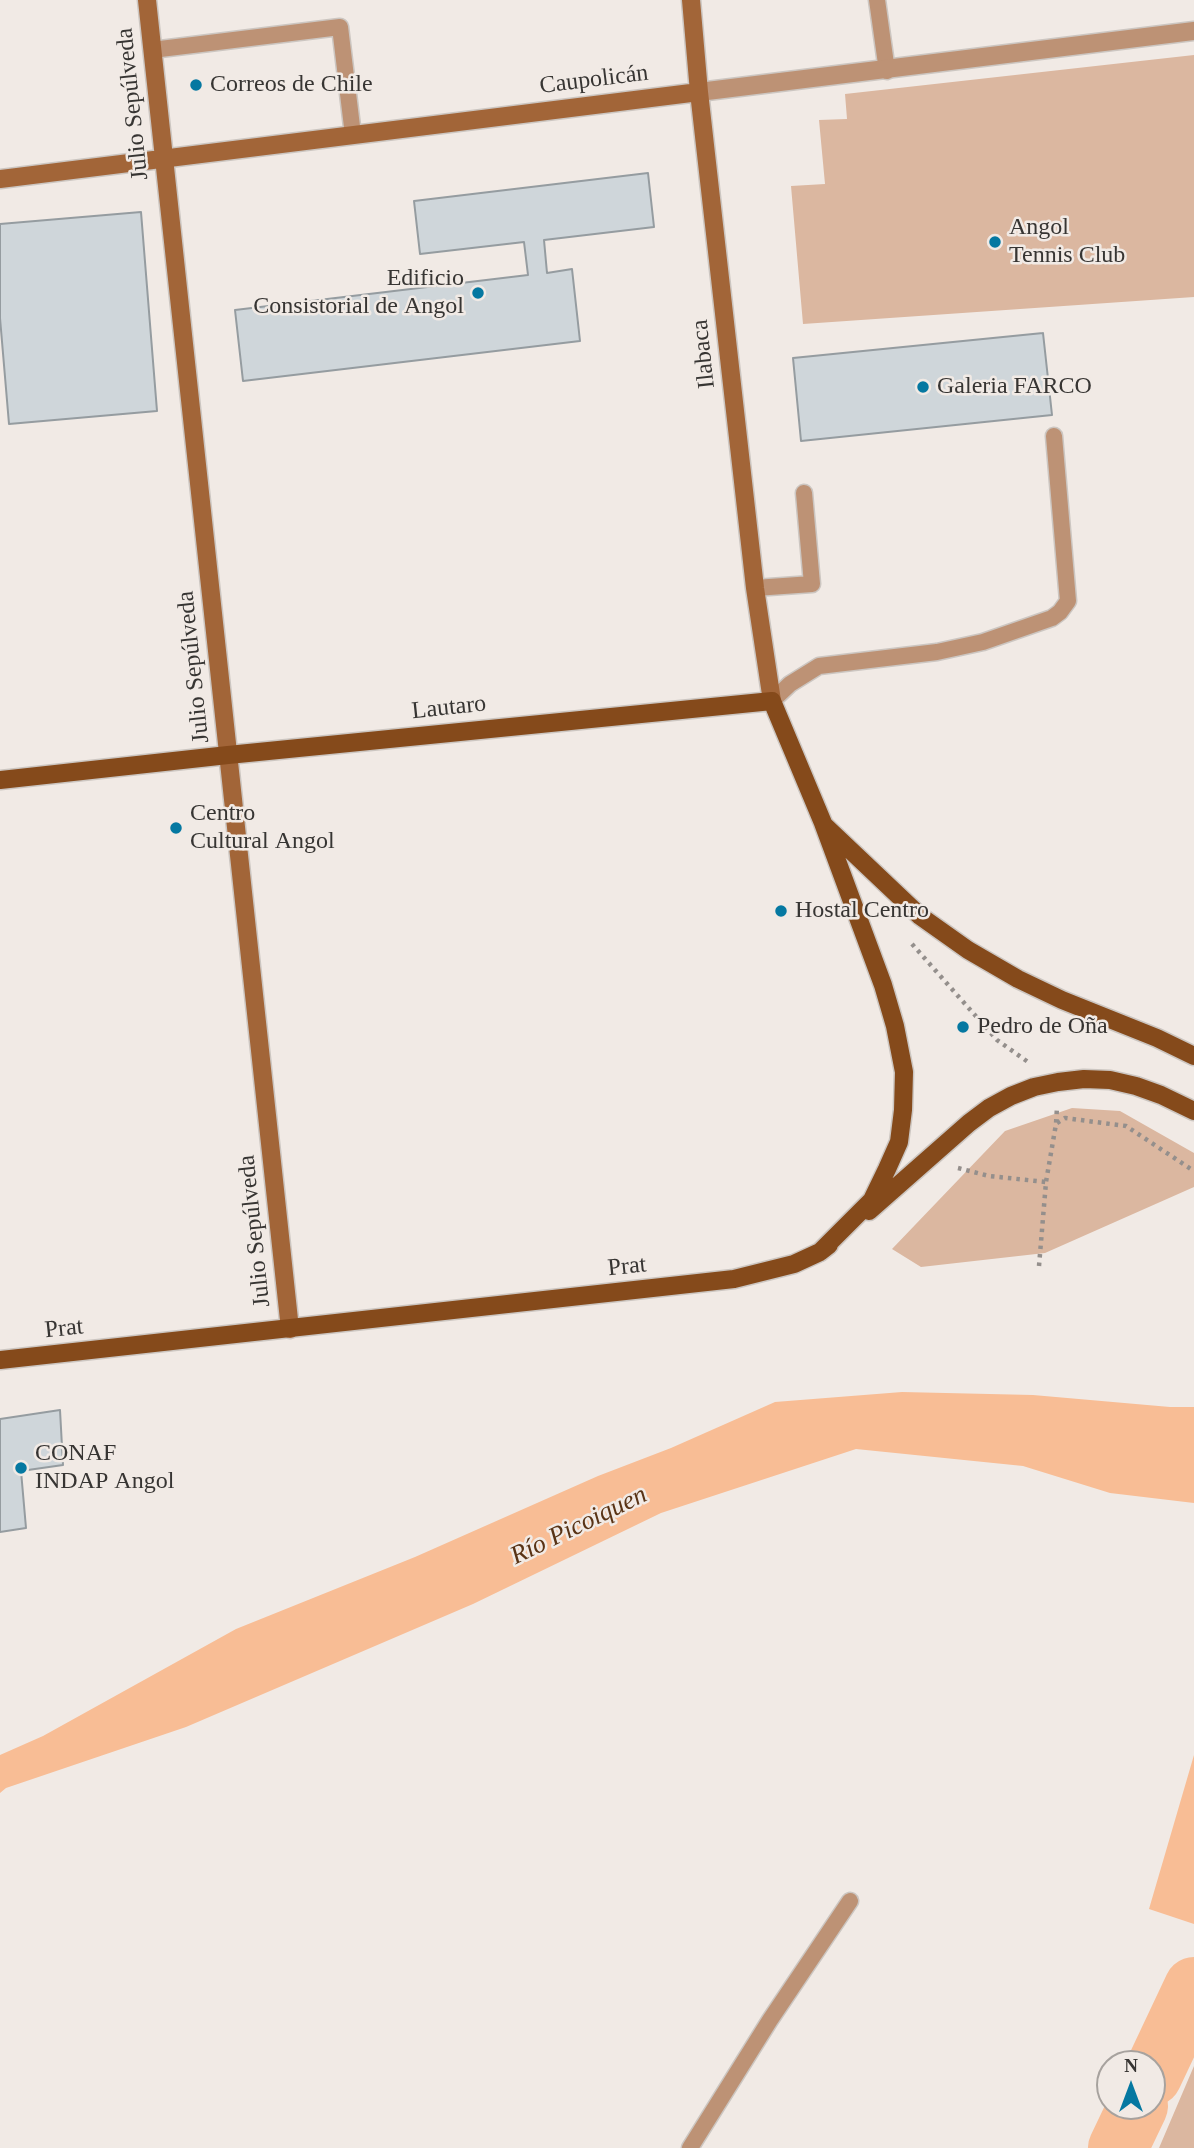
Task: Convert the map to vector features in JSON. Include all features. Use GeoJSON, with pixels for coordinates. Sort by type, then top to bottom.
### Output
{"type":"FeatureCollection","features":[{"type":"Feature","properties":{"kind":"main road","name":"Julio Sepúlveda"},"geometry":{"type":"LineString","coordinates":[[146,0],[290,1329]]}},
{"type":"Feature","properties":{"kind":"main road","name":"Ilabaca"},"geometry":{"type":"LineString","coordinates":[[691,0],[754,588],[772,701]]}},
{"type":"Feature","properties":{"kind":"main road","name":"Caupolicán"},"geometry":{"type":"LineString","coordinates":[[0,179],[699,92]]}},
{"type":"Feature","properties":{"kind":"main road","name":"Lautaro"},"geometry":{"type":"LineString","coordinates":[[0,780],[772,701]]}},
{"type":"Feature","properties":{"kind":"main road"},"geometry":{"type":"LineString","coordinates":[[772,701],[822,823],[883,985],[904,1072],[899,1142],[887,1170],[872,1200],[820,1252]]}},
{"type":"Feature","properties":{"kind":"main road"},"geometry":{"type":"LineString","coordinates":[[822,823],[920,916],[968,950],[1018,979],[1062,1000],[1157,1038],[1194,1056]]}},
{"type":"Feature","properties":{"kind":"main road","name":"Prat"},"geometry":{"type":"LineString","coordinates":[[0,1360],[734,1279],[794,1264],[820,1252],[989,1108],[1022,1091],[1058,1082],[1110,1080],[1148,1090],[1194,1111]]}},
{"type":"Feature","properties":{"kind":"street","name":"Caupolicán"},"geometry":{"type":"LineString","coordinates":[[699,92],[887,71],[1194,31]]}},
{"type":"Feature","properties":{"kind":"lane"},"geometry":{"type":"LineString","coordinates":[[877,0],[887,71]]}},
{"type":"Feature","properties":{"kind":"lane"},"geometry":{"type":"LineString","coordinates":[[152,50],[340,27],[353,135]]}},
{"type":"Feature","properties":{"kind":"lane"},"geometry":{"type":"LineString","coordinates":[[772,701],[790,684],[819,666],[937,652],[972,645],[1052,618],[1060,612],[1068,601],[1054,436]]}},
{"type":"Feature","properties":{"kind":"lane"},"geometry":{"type":"LineString","coordinates":[[754,588],[812,584],[804,493]]}},
{"type":"Feature","properties":{"kind":"lane"},"geometry":{"type":"LineString","coordinates":[[690,2148],[770,2020],[850,1901]]}},
{"type":"Feature","properties":{"kind":"path"},"geometry":{"type":"LineString","coordinates":[[907,939],[997,1040],[1058,1082],[1056,1124],[1046,1182],[1038,1266]]}},
{"type":"Feature","properties":{"kind":"path"},"geometry":{"type":"LineString","coordinates":[[1056,1124],[1065,1118],[1126,1125],[1194,1171]]}},
{"type":"Feature","properties":{"kind":"path"},"geometry":{"type":"LineString","coordinates":[[933,1156],[950,1166],[989,1176],[1046,1182]]}},
{"type":"Feature","properties":{"kind":"shaded area","name":"Angol Tennis Club"},"geometry":{"type":"Polygon","coordinates":[[[1194,55],[1194,297],[803,324],[791,186],[825,184],[819,120],[847,119],[845,94],[1194,55]]]}},
{"type":"Feature","properties":{"kind":"shaded area"},"geometry":{"type":"Polygon","coordinates":[[[1072,1108],[1120,1111],[1194,1153],[1194,1187],[1045,1253],[921,1267],[892,1249],[1005,1131],[1072,1108]]]}},
{"type":"Feature","properties":{"kind":"shaded area"},"geometry":{"type":"Polygon","coordinates":[[[1194,2066],[1194,2148],[1159,2148],[1194,2066]]]}},
{"type":"Feature","properties":{"kind":"water","name":"Río Picoiquen"},"geometry":{"type":"Polygon","coordinates":[[[902,1392],[1033,1395],[1194,1407],[1194,1503],[1110,1493],[1023,1466],[856,1449],[661,1513],[473,1604],[186,1727],[6,1788],[0,1793],[0,1755],[43,1736],[236,1629],[415,1557],[775,1402],[902,1392]]]}},
{"type":"Feature","properties":{"kind":"water"},"geometry":{"type":"Polygon","coordinates":[[[1194,1755],[1194,1924],[1149,1909],[1194,1755]]]}},
{"type":"Feature","properties":{"kind":"building","name":"Edificio Consistorial de Angol"},"geometry":{"type":"Polygon","coordinates":[[[648,173],[654,227],[544,240],[547,273],[572,269],[580,341],[243,381],[235,310],[528,275],[524,242],[420,254],[414,201],[648,173]]]}},
{"type":"Feature","properties":{"kind":"building"},"geometry":{"type":"Polygon","coordinates":[[[141,212],[157,411],[9,424],[0,318],[0,224],[141,212]]]}},
{"type":"Feature","properties":{"kind":"building","name":"Galeria FARCO"},"geometry":{"type":"Polygon","coordinates":[[[1043,333],[1052,415],[801,441],[793,358],[1043,333]]]}},
{"type":"Feature","properties":{"kind":"building","name":"CONAF INDAP Angol"},"geometry":{"type":"Polygon","coordinates":[[[60,1410],[63,1465],[21,1471],[26,1528],[0,1532],[0,1419],[60,1410]]]}},
{"type":"Feature","properties":{"kind":"waterway"},"geometry":{"type":"LineString","coordinates":[[1164,2050],[1194,1987]]}},
{"type":"Feature","properties":{"kind":"waterway"},"geometry":{"type":"LineString","coordinates":[[1118,2148],[1131,2120]]}},
{"type":"Feature","properties":{"kind":"place","name":"Correos de Chile"},"geometry":{"type":"Point","coordinates":[196,85]}},
{"type":"Feature","properties":{"kind":"place","name":"Angol Tennis Club"},"geometry":{"type":"Point","coordinates":[995,242]}},
{"type":"Feature","properties":{"kind":"place","name":"Edificio Consistorial de Angol"},"geometry":{"type":"Point","coordinates":[478,293]}},
{"type":"Feature","properties":{"kind":"place","name":"Galeria FARCO"},"geometry":{"type":"Point","coordinates":[923,387]}},
{"type":"Feature","properties":{"kind":"place","name":"Centro Cultural Angol"},"geometry":{"type":"Point","coordinates":[176,828]}},
{"type":"Feature","properties":{"kind":"place","name":"Hostal Centro"},"geometry":{"type":"Point","coordinates":[781,911]}},
{"type":"Feature","properties":{"kind":"place","name":"Pedro de Oña"},"geometry":{"type":"Point","coordinates":[963,1027]}},
{"type":"Feature","properties":{"kind":"place","name":"CONAF INDAP Angol"},"geometry":{"type":"Point","coordinates":[21,1468]}}]}
